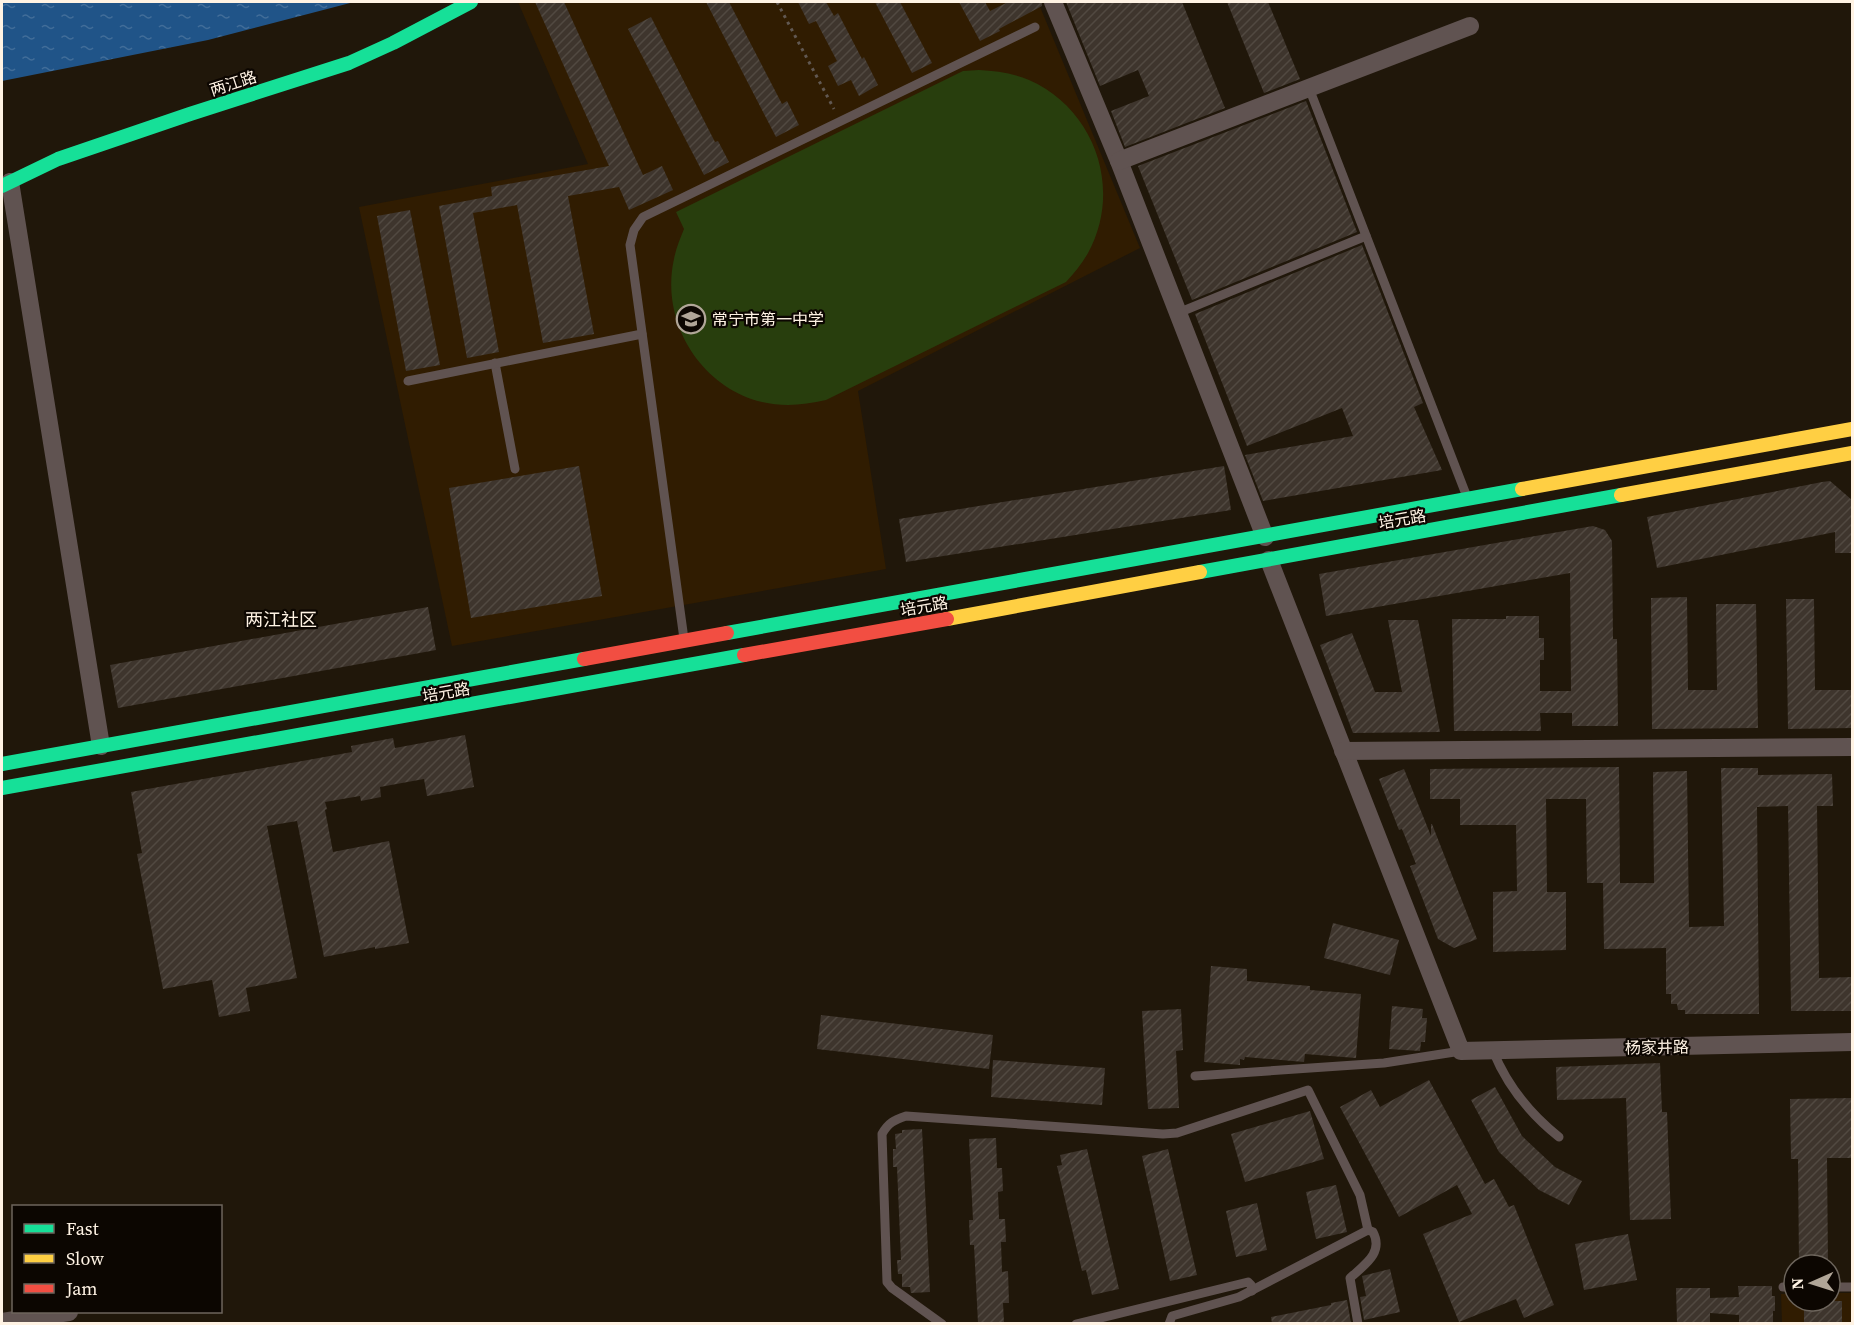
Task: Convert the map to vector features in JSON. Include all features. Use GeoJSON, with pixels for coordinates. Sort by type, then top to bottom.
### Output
{"type":"FeatureCollection","features":[{"type":"Feature","properties":{"kind":"main road","name":"两江路"},"geometry":{"type":"LineString","coordinates":[[6,184],[58,159],[349,63],[471,2]]}},
{"type":"Feature","properties":{"kind":"main road","name":"培元路"},"geometry":{"type":"LineString","coordinates":[[2,764],[1852,429]]}},
{"type":"Feature","properties":{"kind":"main road","name":"培元路"},"geometry":{"type":"LineString","coordinates":[[2,788],[1852,453]]}},
{"type":"Feature","properties":{"kind":"street"},"geometry":{"type":"LineString","coordinates":[[1053,2],[1119,161],[1265,537]]}},
{"type":"Feature","properties":{"kind":"street"},"geometry":{"type":"LineString","coordinates":[[1119,161],[1470,26]]}},
{"type":"Feature","properties":{"kind":"street"},"geometry":{"type":"LineString","coordinates":[[6,184],[101,746]]}},
{"type":"Feature","properties":{"kind":"street"},"geometry":{"type":"LineString","coordinates":[[1269,560],[1461,1052]]}},
{"type":"Feature","properties":{"kind":"street"},"geometry":{"type":"LineString","coordinates":[[1344,751],[1852,747]]}},
{"type":"Feature","properties":{"kind":"street","name":"杨家井路"},"geometry":{"type":"LineString","coordinates":[[1461,1052],[1852,1042]]}},
{"type":"Feature","properties":{"kind":"street"},"geometry":{"type":"LineString","coordinates":[[2,1322],[57,1313]]}},
{"type":"Feature","properties":{"kind":"lane"},"geometry":{"type":"LineString","coordinates":[[685,641],[630,245],[634,230],[643,217],[1035,27]]}},
{"type":"Feature","properties":{"kind":"lane"},"geometry":{"type":"LineString","coordinates":[[1309,88],[1468,500]]}},
{"type":"Feature","properties":{"kind":"lane"},"geometry":{"type":"LineString","coordinates":[[1178,313],[1366,236]]}},
{"type":"Feature","properties":{"kind":"lane"},"geometry":{"type":"LineString","coordinates":[[408,381],[642,334]]}},
{"type":"Feature","properties":{"kind":"lane"},"geometry":{"type":"LineString","coordinates":[[495,363],[515,469]]}},
{"type":"Feature","properties":{"kind":"lane"},"geometry":{"type":"LineString","coordinates":[[1493,1051],[1513,1088],[1538,1120],[1559,1137]]}},
{"type":"Feature","properties":{"kind":"lane"},"geometry":{"type":"LineString","coordinates":[[1195,1076],[1384,1063],[1461,1052]]}},
{"type":"Feature","properties":{"kind":"lane"},"geometry":{"type":"LineString","coordinates":[[942,1323],[892,1288],[887,1282],[882,1134],[893,1120],[906,1116],[1163,1134],[1177,1133],[1308,1090],[1360,1195],[1368,1230]]}},
{"type":"Feature","properties":{"kind":"lane"},"geometry":{"type":"LineString","coordinates":[[1169,1323],[1172,1316],[1239,1297],[1368,1230]]}},
{"type":"Feature","properties":{"kind":"lane"},"geometry":{"type":"LineString","coordinates":[[1358,1323],[1350,1278],[1369,1261],[1375,1252],[1376,1238],[1373,1232],[1368,1230]]}},
{"type":"Feature","properties":{"kind":"lane"},"geometry":{"type":"LineString","coordinates":[[1076,1323],[1248,1282],[1252,1290]]}},
{"type":"Feature","properties":{"kind":"path"},"geometry":{"type":"LineString","coordinates":[[777,2],[841,121]]}},
{"type":"Feature","properties":{"kind":"shaded area","name":"常宁市第一中学"},"geometry":{"type":"Polygon","coordinates":[[[518,2],[1038,2],[1140,248],[858,391],[886,569],[452,646],[359,207],[588,164],[518,2]]]}},
{"type":"Feature","properties":{"kind":"shaded area"},"geometry":{"type":"Polygon","coordinates":[[[1842,1293],[1852,1293],[1852,1323],[1782,1323],[1781,1294],[1782,1313],[1842,1313],[1842,1293]]]}},
{"type":"Feature","properties":{"kind":"green space"},"geometry":{"type":"Polygon","coordinates":[[[979,70],[1017,76],[1052,93],[1071,110],[1086,131],[1096,153],[1102,178],[1103,203],[1098,228],[1088,253],[1075,272],[1066,282],[826,400],[794,405],[770,404],[740,394],[720,382],[703,367],[690,348],[679,328],[673,305],[671,282],[674,259],[684,229],[676,212],[963,71],[979,70]]]}},
{"type":"Feature","properties":{"kind":"water"},"geometry":{"type":"Polygon","coordinates":[[[2,2],[354,2],[208,40],[2,81],[2,2]]]}},
{"type":"Feature","properties":{"kind":"building"},"geometry":{"type":"Polygon","coordinates":[[[535,2],[564,2],[643,175],[662,166],[673,190],[629,210],[619,187],[568,196],[594,334],[543,343],[517,205],[473,213],[499,352],[467,358],[439,206],[492,196],[491,187],[609,166],[535,2]]]}},
{"type":"Feature","properties":{"kind":"building"},"geometry":{"type":"Polygon","coordinates":[[[706,2],[729,2],[782,104],[787,101],[799,125],[776,137],[706,2]]]}},
{"type":"Feature","properties":{"kind":"building"},"geometry":{"type":"Polygon","coordinates":[[[798,2],[826,2],[834,16],[838,13],[878,85],[859,96],[851,80],[838,86],[828,66],[837,61],[816,21],[809,24],[798,2]]]}},
{"type":"Feature","properties":{"kind":"building"},"geometry":{"type":"Polygon","coordinates":[[[875,2],[900,2],[932,63],[912,73],[875,2]]]}},
{"type":"Feature","properties":{"kind":"building"},"geometry":{"type":"Polygon","coordinates":[[[959,2],[985,2],[990,11],[1008,2],[1042,2],[1042,6],[980,41],[959,2]]]}},
{"type":"Feature","properties":{"kind":"building"},"geometry":{"type":"Polygon","coordinates":[[[1066,2],[1182,2],[1225,108],[1125,147],[1111,111],[1149,96],[1138,70],[1100,86],[1066,2]]]}},
{"type":"Feature","properties":{"kind":"building"},"geometry":{"type":"Polygon","coordinates":[[[1227,2],[1268,2],[1300,79],[1264,93],[1227,2]]]}},
{"type":"Feature","properties":{"kind":"building"},"geometry":{"type":"Polygon","coordinates":[[[651,17],[715,142],[718,141],[729,162],[704,175],[628,29],[651,17]]]}},
{"type":"Feature","properties":{"kind":"building"},"geometry":{"type":"Polygon","coordinates":[[[1306,101],[1357,232],[1192,300],[1138,166],[1306,101]]]}},
{"type":"Feature","properties":{"kind":"building"},"geometry":{"type":"Polygon","coordinates":[[[410,210],[440,365],[406,371],[377,216],[410,210]]]}},
{"type":"Feature","properties":{"kind":"building"},"geometry":{"type":"Polygon","coordinates":[[[1362,245],[1423,403],[1414,407],[1442,470],[1263,501],[1245,455],[1353,436],[1342,408],[1247,446],[1195,314],[1362,245]]]}},
{"type":"Feature","properties":{"kind":"building"},"geometry":{"type":"Polygon","coordinates":[[[579,466],[602,596],[471,618],[449,488],[579,466]]]}},
{"type":"Feature","properties":{"kind":"building"},"geometry":{"type":"Polygon","coordinates":[[[1224,466],[1231,510],[906,562],[899,519],[1224,466]]]}},
{"type":"Feature","properties":{"kind":"building"},"geometry":{"type":"Polygon","coordinates":[[[1830,481],[1852,500],[1852,553],[1835,553],[1835,532],[1657,568],[1647,517],[1830,481]]]}},
{"type":"Feature","properties":{"kind":"building"},"geometry":{"type":"Polygon","coordinates":[[[1593,526],[1605,530],[1612,541],[1613,639],[1617,639],[1618,726],[1572,726],[1572,713],[1540,713],[1541,731],[1454,731],[1452,619],[1506,619],[1506,616],[1539,616],[1539,638],[1544,638],[1544,660],[1540,660],[1540,691],[1571,691],[1570,573],[1326,616],[1319,574],[1593,526]]]}},
{"type":"Feature","properties":{"kind":"building"},"geometry":{"type":"Polygon","coordinates":[[[1687,597],[1688,690],[1717,690],[1716,604],[1756,604],[1758,728],[1652,729],[1651,598],[1687,597]]]}},
{"type":"Feature","properties":{"kind":"building"},"geometry":{"type":"Polygon","coordinates":[[[1786,599],[1814,599],[1815,690],[1852,690],[1852,728],[1788,729],[1786,599]]]}},
{"type":"Feature","properties":{"kind":"building"},"geometry":{"type":"Polygon","coordinates":[[[428,607],[436,650],[118,708],[110,665],[428,607]]]}},
{"type":"Feature","properties":{"kind":"building"},"geometry":{"type":"Polygon","coordinates":[[[1388,620],[1418,620],[1440,732],[1353,733],[1320,645],[1352,633],[1375,692],[1402,692],[1388,620]]]}},
{"type":"Feature","properties":{"kind":"building"},"geometry":{"type":"Polygon","coordinates":[[[465,735],[474,787],[427,796],[424,779],[380,787],[381,797],[361,801],[360,796],[325,802],[333,852],[389,841],[409,943],[324,957],[297,821],[267,826],[297,978],[246,988],[250,1011],[219,1017],[212,980],[163,989],[137,854],[142,853],[131,792],[352,752],[351,746],[393,738],[395,748],[465,735]]]}},
{"type":"Feature","properties":{"kind":"building"},"geometry":{"type":"Polygon","coordinates":[[[1619,767],[1620,883],[1654,883],[1653,772],[1687,771],[1689,927],[1724,926],[1721,768],[1758,768],[1758,775],[1832,774],[1833,806],[1817,806],[1819,978],[1852,977],[1852,1011],[1791,1011],[1788,806],[1757,807],[1759,1014],[1685,1014],[1685,1010],[1678,1010],[1677,1004],[1671,1004],[1671,994],[1666,994],[1666,948],[1604,949],[1603,883],[1587,883],[1586,799],[1546,799],[1547,892],[1566,892],[1566,950],[1493,952],[1493,892],[1517,891],[1516,825],[1460,825],[1460,799],[1430,799],[1430,769],[1619,767]]]}},
{"type":"Feature","properties":{"kind":"building"},"geometry":{"type":"Polygon","coordinates":[[[1404,769],[1431,836],[1432,824],[1477,939],[1454,948],[1438,939],[1410,866],[1416,864],[1402,829],[1399,830],[1379,779],[1404,769]]]}},
{"type":"Feature","properties":{"kind":"building"},"geometry":{"type":"Polygon","coordinates":[[[1333,923],[1399,940],[1390,975],[1324,958],[1333,923]]]}},
{"type":"Feature","properties":{"kind":"building"},"geometry":{"type":"Polygon","coordinates":[[[1211,966],[1247,969],[1247,981],[1310,986],[1310,990],[1361,994],[1356,1058],[1305,1054],[1304,1062],[1245,1057],[1244,1060],[1240,1059],[1240,1065],[1204,1062],[1211,966]]]}},
{"type":"Feature","properties":{"kind":"building"},"geometry":{"type":"Polygon","coordinates":[[[1392,1006],[1423,1009],[1422,1018],[1427,1018],[1425,1042],[1421,1042],[1420,1051],[1389,1049],[1392,1006]]]}},
{"type":"Feature","properties":{"kind":"building"},"geometry":{"type":"Polygon","coordinates":[[[1181,1009],[1183,1050],[1176,1051],[1179,1108],[1148,1109],[1142,1011],[1181,1009]]]}},
{"type":"Feature","properties":{"kind":"building"},"geometry":{"type":"Polygon","coordinates":[[[821,1015],[993,1035],[989,1069],[817,1049],[821,1015]]]}},
{"type":"Feature","properties":{"kind":"building"},"geometry":{"type":"Polygon","coordinates":[[[993,1060],[1105,1068],[1102,1105],[991,1097],[993,1060]]]}},
{"type":"Feature","properties":{"kind":"building"},"geometry":{"type":"Polygon","coordinates":[[[1660,1063],[1662,1112],[1667,1112],[1671,1219],[1630,1220],[1626,1098],[1557,1100],[1556,1067],[1660,1063]]]}},
{"type":"Feature","properties":{"kind":"building"},"geometry":{"type":"Polygon","coordinates":[[[1429,1080],[1485,1184],[1494,1179],[1509,1207],[1514,1205],[1554,1305],[1524,1318],[1516,1299],[1459,1322],[1423,1234],[1472,1214],[1457,1185],[1399,1217],[1340,1107],[1371,1090],[1380,1107],[1429,1080]]]}},
{"type":"Feature","properties":{"kind":"building"},"geometry":{"type":"Polygon","coordinates":[[[1495,1087],[1522,1136],[1555,1167],[1582,1181],[1569,1205],[1539,1190],[1499,1152],[1471,1100],[1495,1087]]]}},
{"type":"Feature","properties":{"kind":"building"},"geometry":{"type":"Polygon","coordinates":[[[1852,1098],[1852,1158],[1827,1158],[1828,1253],[1799,1253],[1798,1159],[1791,1159],[1790,1099],[1852,1098]]]}},
{"type":"Feature","properties":{"kind":"building"},"geometry":{"type":"Polygon","coordinates":[[[1310,1111],[1324,1159],[1245,1182],[1231,1134],[1310,1111]]]}},
{"type":"Feature","properties":{"kind":"building"},"geometry":{"type":"Polygon","coordinates":[[[922,1129],[930,1292],[911,1293],[910,1287],[902,1287],[902,1274],[898,1274],[897,1260],[901,1260],[897,1167],[893,1167],[893,1149],[896,1149],[895,1134],[902,1133],[902,1130],[922,1129]]]}},
{"type":"Feature","properties":{"kind":"building"},"geometry":{"type":"Polygon","coordinates":[[[996,1138],[997,1168],[1002,1168],[1003,1191],[998,1192],[999,1219],[1005,1219],[1006,1242],[1001,1242],[1002,1272],[1008,1271],[1009,1303],[1003,1303],[1004,1323],[978,1323],[974,1245],[970,1245],[969,1220],[973,1220],[969,1139],[996,1138]]]}},
{"type":"Feature","properties":{"kind":"building"},"geometry":{"type":"Polygon","coordinates":[[[1087,1149],[1119,1289],[1092,1295],[1086,1270],[1082,1271],[1057,1166],[1062,1165],[1060,1155],[1087,1149]]]}},
{"type":"Feature","properties":{"kind":"building"},"geometry":{"type":"Polygon","coordinates":[[[1168,1149],[1197,1275],[1170,1281],[1142,1156],[1168,1149]]]}},
{"type":"Feature","properties":{"kind":"building"},"geometry":{"type":"Polygon","coordinates":[[[1336,1185],[1347,1232],[1316,1239],[1306,1192],[1336,1185]]]}},
{"type":"Feature","properties":{"kind":"building"},"geometry":{"type":"Polygon","coordinates":[[[1257,1203],[1267,1250],[1236,1257],[1226,1211],[1257,1203]]]}},
{"type":"Feature","properties":{"kind":"building"},"geometry":{"type":"Polygon","coordinates":[[[1628,1234],[1637,1280],[1584,1290],[1575,1244],[1628,1234]]]}},
{"type":"Feature","properties":{"kind":"building"},"geometry":{"type":"Polygon","coordinates":[[[1390,1269],[1400,1312],[1364,1320],[1360,1297],[1366,1296],[1362,1276],[1390,1269]]]}},
{"type":"Feature","properties":{"kind":"building"},"geometry":{"type":"Polygon","coordinates":[[[1738,1286],[1772,1286],[1772,1296],[1775,1296],[1773,1323],[1739,1323],[1739,1315],[1710,1313],[1710,1323],[1677,1323],[1676,1288],[1710,1288],[1710,1298],[1739,1297],[1738,1286]]]}},
{"type":"Feature","properties":{"kind":"building"},"geometry":{"type":"Polygon","coordinates":[[[1347,1300],[1351,1323],[1272,1323],[1271,1317],[1347,1300]]]}},
{"type":"Feature","properties":{"kind":"building"},"geometry":{"type":"Polygon","coordinates":[[[1804,1313],[1842,1313],[1842,1323],[1804,1323],[1804,1313]]]}},
{"type":"Feature","properties":{"kind":"traffic: fast"},"geometry":{"type":"LineString","coordinates":[[2,186],[58,159],[349,63],[471,2]]}},
{"type":"Feature","properties":{"kind":"traffic: fast"},"geometry":{"type":"LineString","coordinates":[[727,633],[1522,489]]}},
{"type":"Feature","properties":{"kind":"traffic: fast"},"geometry":{"type":"LineString","coordinates":[[1200,572],[1621,495]]}},
{"type":"Feature","properties":{"kind":"traffic: fast"},"geometry":{"type":"LineString","coordinates":[[2,788],[744,655]]}},
{"type":"Feature","properties":{"kind":"traffic: fast"},"geometry":{"type":"LineString","coordinates":[[2,764],[584,659]]}},
{"type":"Feature","properties":{"kind":"traffic: slow"},"geometry":{"type":"LineString","coordinates":[[1522,489],[1852,429]]}},
{"type":"Feature","properties":{"kind":"traffic: slow"},"geometry":{"type":"LineString","coordinates":[[1621,495],[1852,453]]}},
{"type":"Feature","properties":{"kind":"traffic: slow"},"geometry":{"type":"LineString","coordinates":[[947,619],[1200,572]]}},
{"type":"Feature","properties":{"kind":"traffic: jam"},"geometry":{"type":"LineString","coordinates":[[744,655],[947,619]]}},
{"type":"Feature","properties":{"kind":"traffic: jam"},"geometry":{"type":"LineString","coordinates":[[584,659],[727,633]]}},
{"type":"Feature","properties":{"kind":"place","name":"常宁市第一中学"},"geometry":{"type":"Point","coordinates":[691,319]}},
{"type":"Feature","properties":{"kind":"district","name":"两江社区"},"geometry":{"type":"Point","coordinates":[281,619]}}]}
